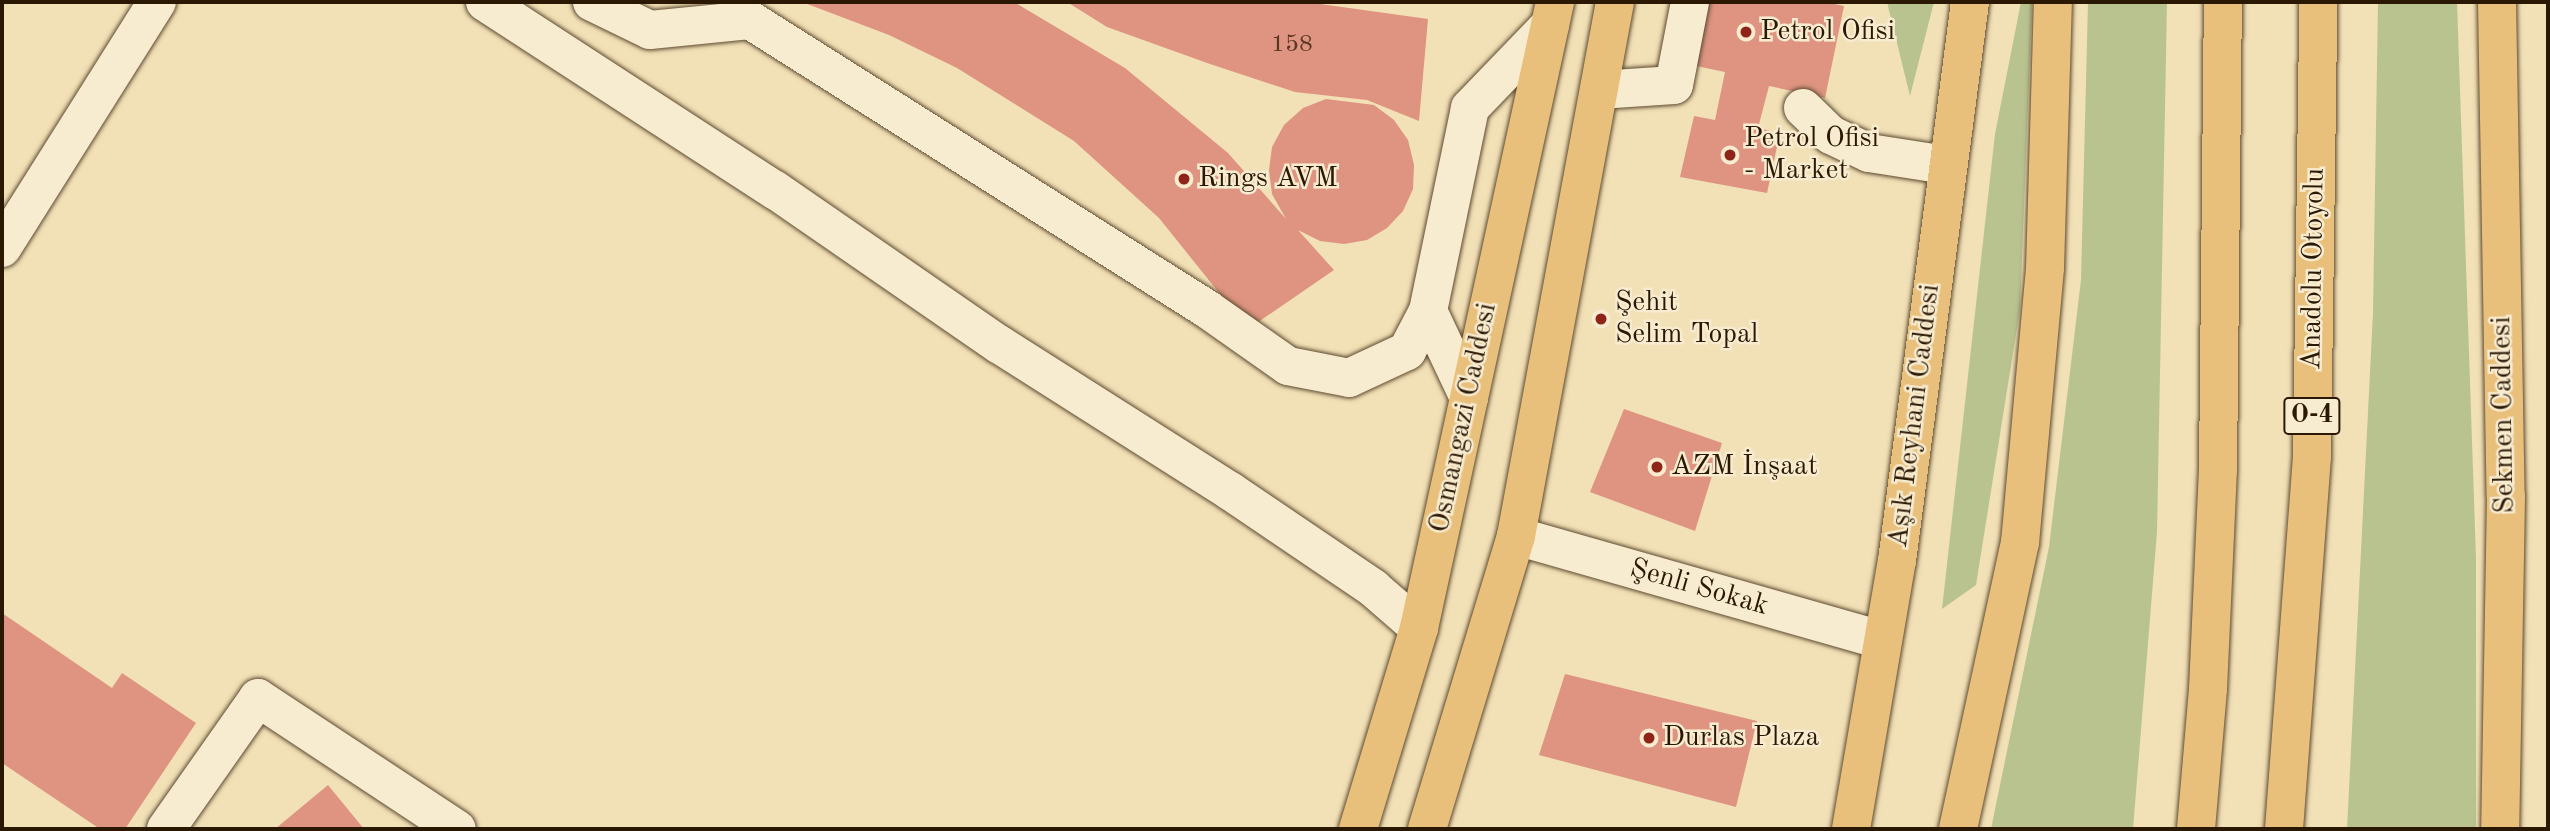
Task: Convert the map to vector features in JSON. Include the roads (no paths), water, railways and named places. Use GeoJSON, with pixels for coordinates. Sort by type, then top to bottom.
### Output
{"type":"FeatureCollection","features":[{"type":"Feature","properties":{"kind":"main road"},"geometry":{"type":"LineString","coordinates":[[1426,829],[1516,536],[1615,2]]}},
{"type":"Feature","properties":{"kind":"main road","name":"Aşık Reyhani Caddesi"},"geometry":{"type":"LineString","coordinates":[[1851,829],[1897,561],[1970,2]]}},
{"type":"Feature","properties":{"kind":"main road"},"geometry":{"type":"LineString","coordinates":[[1958,829],[2020,543],[2045,268],[2053,2]]}},
{"type":"Feature","properties":{"kind":"main road"},"geometry":{"type":"LineString","coordinates":[[2196,829],[2208,689],[2218,470],[2223,2]]}},
{"type":"Feature","properties":{"kind":"main road","name":"Anadolu Otoyolu"},"geometry":{"type":"LineString","coordinates":[[2284,829],[2312,457],[2319,2]]}},
{"type":"Feature","properties":{"kind":"main road","name":"Sekmen Caddesi"},"geometry":{"type":"LineString","coordinates":[[2497,2],[2506,496],[2500,829]]}},
{"type":"Feature","properties":{"kind":"main road","name":"Osmangazi Caddesi"},"geometry":{"type":"LineString","coordinates":[[1357,829],[1419,628],[1552,13]]}},
{"type":"Feature","properties":{"kind":"street"},"geometry":{"type":"LineString","coordinates":[[2,248],[157,2]]}},
{"type":"Feature","properties":{"kind":"street"},"geometry":{"type":"LineString","coordinates":[[485,2],[775,190],[1000,345],[1230,491],[1373,588],[1419,628]]}},
{"type":"Feature","properties":{"kind":"street"},"geometry":{"type":"LineString","coordinates":[[593,2],[650,30],[750,20],[1207,309],[1288,366],[1349,379],[1406,351],[1428,311],[1470,108],[1552,13]]}},
{"type":"Feature","properties":{"kind":"street"},"geometry":{"type":"LineString","coordinates":[[1599,90],[1674,85],[1690,2]]}},
{"type":"Feature","properties":{"kind":"street"},"geometry":{"type":"LineString","coordinates":[[1803,108],[1831,135],[1869,153],[1947,165]]}},
{"type":"Feature","properties":{"kind":"street"},"geometry":{"type":"LineString","coordinates":[[1428,311],[1469,398]]}},
{"type":"Feature","properties":{"kind":"street","name":"Şenli Sokak"},"geometry":{"type":"LineString","coordinates":[[1516,536],[1882,640]]}},
{"type":"Feature","properties":{"kind":"street"},"geometry":{"type":"LineString","coordinates":[[166,829],[258,698],[457,829]]}},
{"type":"Feature","properties":{"kind":"place","name":"Petrol Ofisi"},"geometry":{"type":"Point","coordinates":[1746,32]}},
{"type":"Feature","properties":{"kind":"place","name":"Petrol Ofisi - Market"},"geometry":{"type":"Point","coordinates":[1730,155]}},
{"type":"Feature","properties":{"kind":"place","name":"Rings AVM"},"geometry":{"type":"Point","coordinates":[1184,179]}},
{"type":"Feature","properties":{"kind":"place","name":"Şehit Selim Topal"},"geometry":{"type":"Point","coordinates":[1601,319]}},
{"type":"Feature","properties":{"kind":"place","name":"AZM İnşaat"},"geometry":{"type":"Point","coordinates":[1657,467]}},
{"type":"Feature","properties":{"kind":"place","name":"Durlas Plaza"},"geometry":{"type":"Point","coordinates":[1649,738]}}]}
